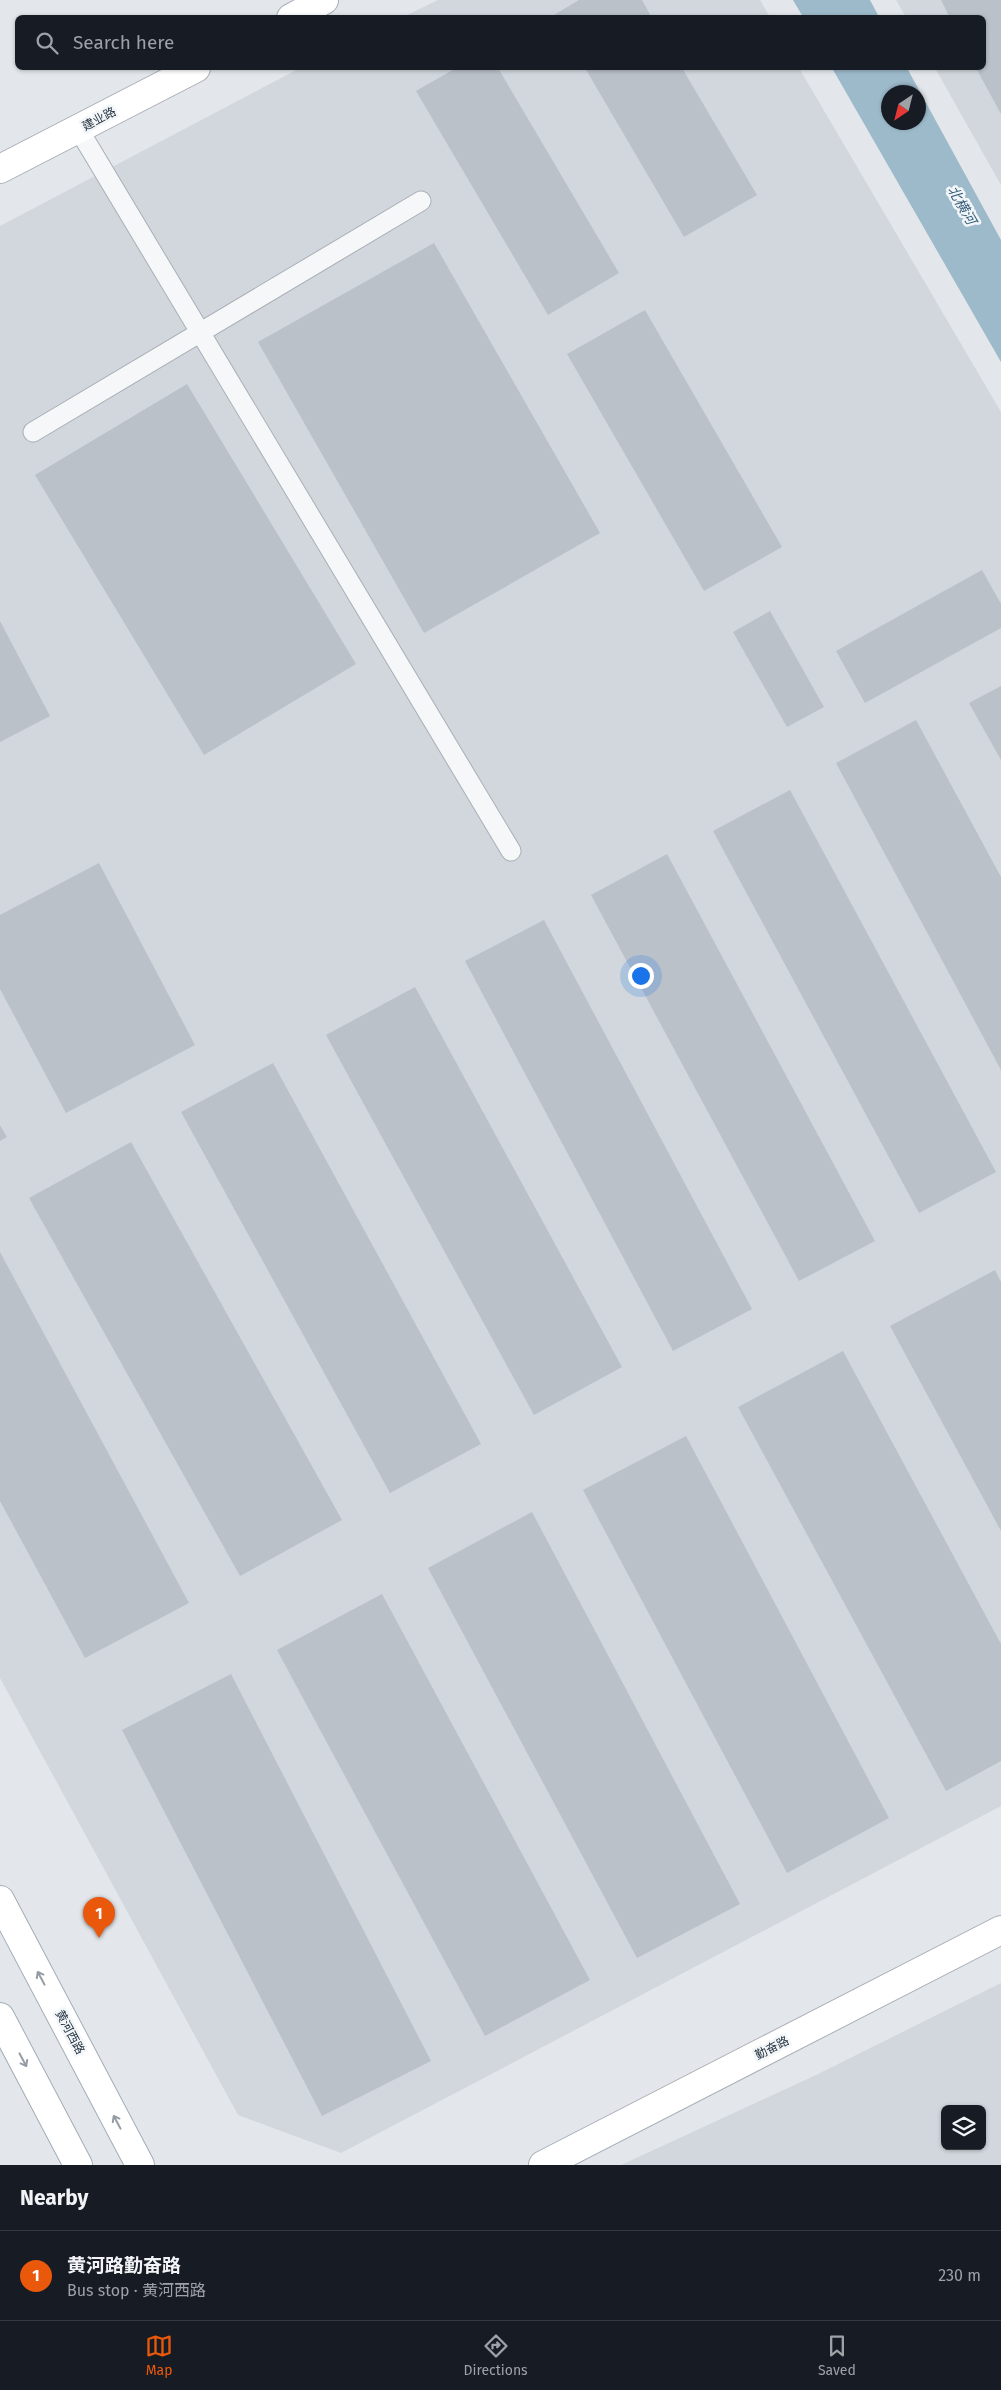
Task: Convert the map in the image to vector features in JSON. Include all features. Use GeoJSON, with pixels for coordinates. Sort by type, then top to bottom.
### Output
{"type":"FeatureCollection","features":[{"type":"Feature","properties":{"kind":"street"},"geometry":{"type":"LineString","coordinates":[[296,15],[324,0]]}},
{"type":"Feature","properties":{"kind":"street","name":"建业路"},"geometry":{"type":"LineString","coordinates":[[0,169],[192,70]]}},
{"type":"Feature","properties":{"kind":"street","name":"黄河西路"},"geometry":{"type":"LineString","coordinates":[[0,1900],[140,2165]]}},
{"type":"Feature","properties":{"kind":"street","name":"勤奋路"},"geometry":{"type":"LineString","coordinates":[[543,2165],[1001,1930]]}},
{"type":"Feature","properties":{"kind":"street"},"geometry":{"type":"LineString","coordinates":[[0,2017],[78,2165]]}},
{"type":"Feature","properties":{"kind":"lane"},"geometry":{"type":"LineString","coordinates":[[79,130],[511,852]]}},
{"type":"Feature","properties":{"kind":"lane"},"geometry":{"type":"LineString","coordinates":[[33,432],[421,201]]}},
{"type":"Feature","properties":{"kind":"shaded area"},"geometry":{"type":"Polygon","coordinates":[[[438,0],[760,0],[769,15],[407,15],[438,0]]]}},
{"type":"Feature","properties":{"kind":"shaded area"},"geometry":{"type":"Polygon","coordinates":[[[896,0],[1001,0],[1001,185],[936,70],[986,70],[986,15],[905,15],[896,0]]]}},
{"type":"Feature","properties":{"kind":"shaded area"},"geometry":{"type":"Polygon","coordinates":[[[296,70],[800,70],[1001,412],[1001,1806],[341,2153],[238,2115],[0,1678],[0,226],[296,70]]]}},
{"type":"Feature","properties":{"kind":"shaded area"},"geometry":{"type":"Polygon","coordinates":[[[1001,1983],[1001,2165],[621,2165],[816,2075],[1001,1983]]]}},
{"type":"Feature","properties":{"kind":"water"},"geometry":{"type":"Polygon","coordinates":[[[793,0],[870,0],[878,15],[802,15],[793,0]]]}},
{"type":"Feature","properties":{"kind":"water","name":"北横河"},"geometry":{"type":"Polygon","coordinates":[[[833,70],[908,70],[916,85],[881,85],[881,130],[926,130],[926,103],[1001,240],[1001,362],[833,70]]]}},
{"type":"Feature","properties":{"kind":"building"},"geometry":{"type":"Polygon","coordinates":[[[579,0],[642,0],[650,15],[554,15],[579,0]]]}},
{"type":"Feature","properties":{"kind":"building"},"geometry":{"type":"Polygon","coordinates":[[[941,0],[1001,0],[1001,114],[977,70],[986,70],[986,15],[948,15],[941,0]]]}},
{"type":"Feature","properties":{"kind":"building"},"geometry":{"type":"Polygon","coordinates":[[[453,70],[499,70],[619,273],[548,315],[416,91],[453,70]]]}},
{"type":"Feature","properties":{"kind":"building"},"geometry":{"type":"Polygon","coordinates":[[[586,70],[683,70],[757,195],[684,237],[586,70]]]}},
{"type":"Feature","properties":{"kind":"building"},"geometry":{"type":"Polygon","coordinates":[[[434,243],[600,533],[424,633],[258,342],[434,243]]]}},
{"type":"Feature","properties":{"kind":"building"},"geometry":{"type":"Polygon","coordinates":[[[645,310],[782,547],[704,591],[567,354],[645,310]]]}},
{"type":"Feature","properties":{"kind":"building"},"geometry":{"type":"Polygon","coordinates":[[[187,384],[356,664],[204,755],[35,475],[187,384]]]}},
{"type":"Feature","properties":{"kind":"building"},"geometry":{"type":"Polygon","coordinates":[[[982,570],[1001,604],[1001,628],[865,703],[836,651],[982,570]]]}},
{"type":"Feature","properties":{"kind":"building"},"geometry":{"type":"Polygon","coordinates":[[[770,611],[824,707],[787,727],[733,632],[770,611]]]}},
{"type":"Feature","properties":{"kind":"building"},"geometry":{"type":"Polygon","coordinates":[[[0,621],[50,716],[0,742],[0,621]]]}},
{"type":"Feature","properties":{"kind":"building"},"geometry":{"type":"Polygon","coordinates":[[[1001,686],[1001,760],[969,703],[1001,686]]]}},
{"type":"Feature","properties":{"kind":"building"},"geometry":{"type":"Polygon","coordinates":[[[916,720],[1001,877],[1001,1070],[836,763],[916,720]]]}},
{"type":"Feature","properties":{"kind":"building"},"geometry":{"type":"Polygon","coordinates":[[[790,790],[996,1172],[919,1213],[713,831],[790,790]]]}},
{"type":"Feature","properties":{"kind":"building"},"geometry":{"type":"Polygon","coordinates":[[[667,854],[875,1241],[799,1281],[591,895],[667,854]]]}},
{"type":"Feature","properties":{"kind":"building"},"geometry":{"type":"Polygon","coordinates":[[[99,863],[195,1045],[66,1113],[0,989],[0,915],[99,863]]]}},
{"type":"Feature","properties":{"kind":"building"},"geometry":{"type":"Polygon","coordinates":[[[544,920],[752,1309],[673,1351],[465,961],[544,920]]]}},
{"type":"Feature","properties":{"kind":"building"},"geometry":{"type":"Polygon","coordinates":[[[415,987],[622,1367],[534,1415],[326,1035],[415,987]]]}},
{"type":"Feature","properties":{"kind":"building"},"geometry":{"type":"Polygon","coordinates":[[[273,1063],[481,1444],[390,1493],[181,1112],[273,1063]]]}},
{"type":"Feature","properties":{"kind":"building"},"geometry":{"type":"Polygon","coordinates":[[[0,1125],[7,1137],[0,1141],[0,1125]]]}},
{"type":"Feature","properties":{"kind":"building"},"geometry":{"type":"Polygon","coordinates":[[[131,1142],[342,1520],[240,1576],[29,1198],[131,1142]]]}},
{"type":"Feature","properties":{"kind":"building"},"geometry":{"type":"Polygon","coordinates":[[[0,1252],[189,1603],[85,1658],[0,1501],[0,1252]]]}},
{"type":"Feature","properties":{"kind":"building"},"geometry":{"type":"Polygon","coordinates":[[[995,1270],[1001,1282],[1001,1531],[890,1326],[995,1270]]]}},
{"type":"Feature","properties":{"kind":"building"},"geometry":{"type":"Polygon","coordinates":[[[843,1351],[1001,1644],[1001,1761],[946,1791],[738,1407],[843,1351]]]}},
{"type":"Feature","properties":{"kind":"building"},"geometry":{"type":"Polygon","coordinates":[[[686,1436],[889,1818],[787,1873],[583,1490],[686,1436]]]}},
{"type":"Feature","properties":{"kind":"building"},"geometry":{"type":"Polygon","coordinates":[[[532,1512],[740,1904],[637,1958],[428,1568],[532,1512]]]}},
{"type":"Feature","properties":{"kind":"building"},"geometry":{"type":"Polygon","coordinates":[[[382,1594],[590,1980],[485,2036],[277,1650],[382,1594]]]}},
{"type":"Feature","properties":{"kind":"building"},"geometry":{"type":"Polygon","coordinates":[[[231,1674],[431,2061],[322,2116],[122,1730],[231,1674]]]}},
{"type":"Feature","properties":{"kind":"place","name":"黄河路勤奋路"},"geometry":{"type":"Point","coordinates":[99,1938]}}]}
